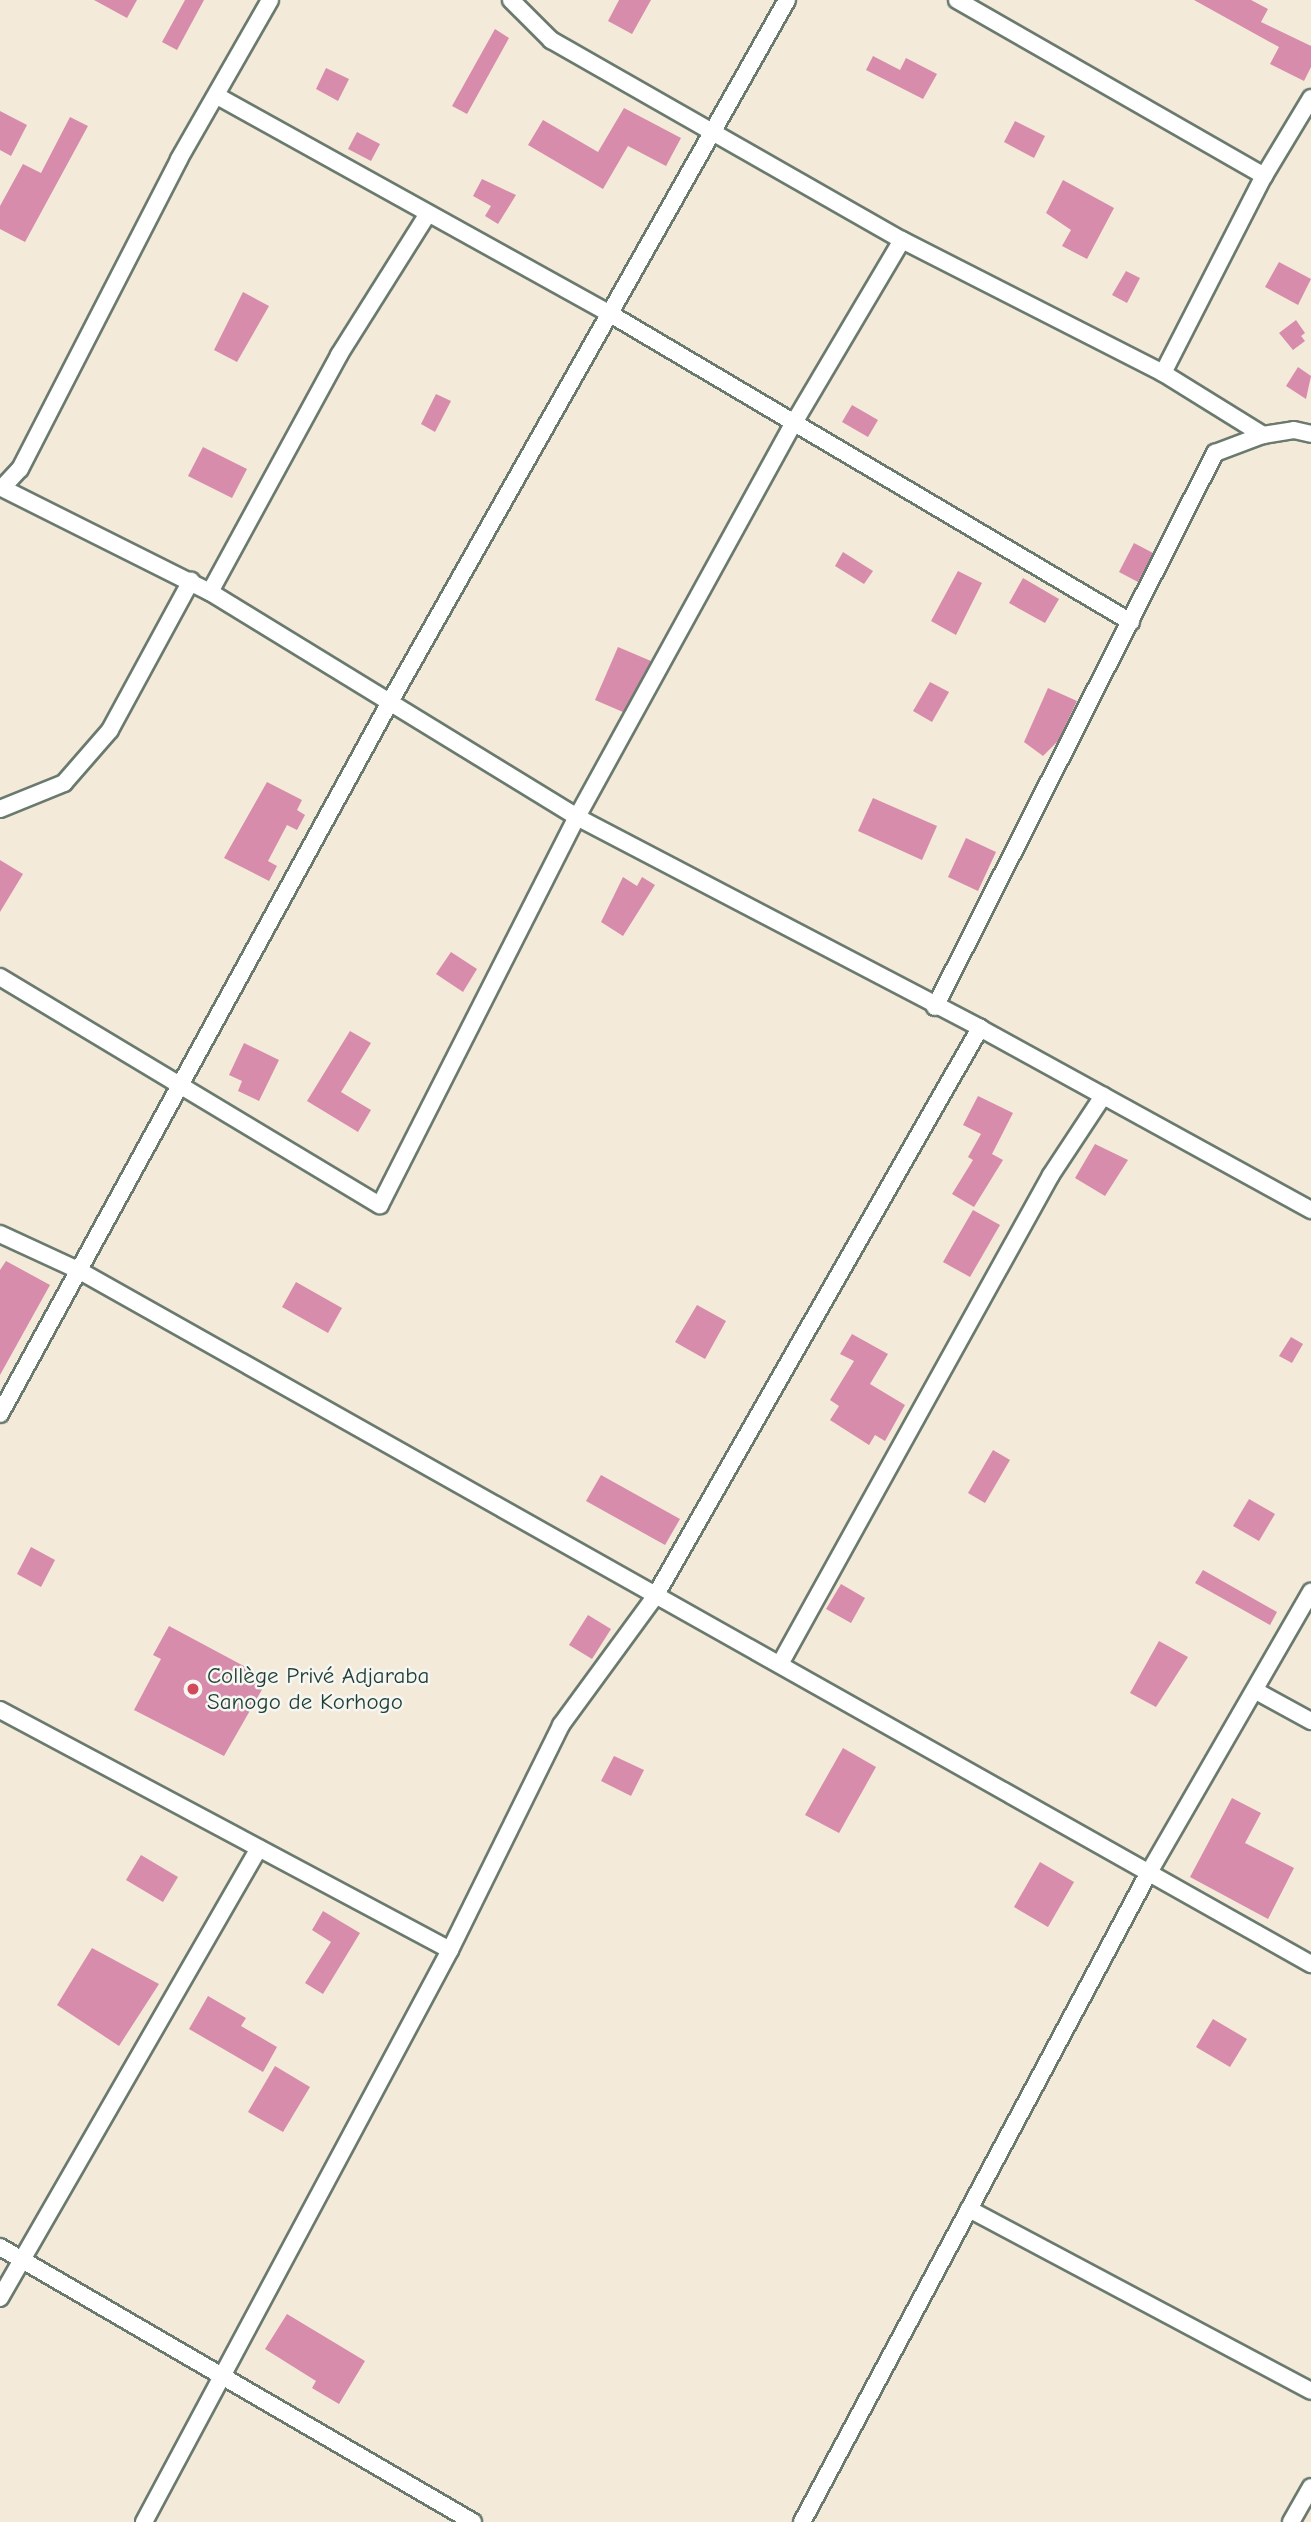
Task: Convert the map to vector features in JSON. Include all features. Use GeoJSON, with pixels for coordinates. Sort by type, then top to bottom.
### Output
{"type":"FeatureCollection","features":[{"type":"Feature","properties":{"kind":"street"},"geometry":{"type":"LineString","coordinates":[[270,0],[72,360],[20,469],[1,487],[191,581],[391,700],[577,817],[935,1007],[980,1028],[1311,1210]]}},
{"type":"Feature","properties":{"kind":"street"},"geometry":{"type":"LineString","coordinates":[[511,0],[551,40],[902,240],[1164,373],[1263,435]]}},
{"type":"Feature","properties":{"kind":"street"},"geometry":{"type":"LineString","coordinates":[[0,1414],[391,700],[612,314],[787,0]]}},
{"type":"Feature","properties":{"kind":"street"},"geometry":{"type":"LineString","coordinates":[[957,0],[1265,176]]}},
{"type":"Feature","properties":{"kind":"street"},"geometry":{"type":"LineString","coordinates":[[217,96],[427,215],[612,314],[1131,622]]}},
{"type":"Feature","properties":{"kind":"street"},"geometry":{"type":"LineString","coordinates":[[1164,373],[1265,176],[1311,98]]}},
{"type":"Feature","properties":{"kind":"street"},"geometry":{"type":"LineString","coordinates":[[210,592],[339,355],[427,215]]}},
{"type":"Feature","properties":{"kind":"street"},"geometry":{"type":"LineString","coordinates":[[0,977],[380,1205],[577,817],[795,421],[902,240]]}},
{"type":"Feature","properties":{"kind":"street"},"geometry":{"type":"LineString","coordinates":[[935,1007],[1215,453],[1263,435],[1294,430],[1311,434]]}},
{"type":"Feature","properties":{"kind":"street"},"geometry":{"type":"LineString","coordinates":[[0,809],[64,783],[110,730],[191,581]]}},
{"type":"Feature","properties":{"kind":"street"},"geometry":{"type":"LineString","coordinates":[[144,2522],[450,1950],[561,1725],[654,1598],[980,1028]]}},
{"type":"Feature","properties":{"kind":"street"},"geometry":{"type":"LineString","coordinates":[[780,1664],[1051,1175],[1103,1096]]}},
{"type":"Feature","properties":{"kind":"street"},"geometry":{"type":"LineString","coordinates":[[0,1234],[80,1271],[654,1598],[780,1664],[1311,1964]]}},
{"type":"Feature","properties":{"kind":"street"},"geometry":{"type":"LineString","coordinates":[[802,2522],[1148,1874],[1311,1592]]}},
{"type":"Feature","properties":{"kind":"street"},"geometry":{"type":"LineString","coordinates":[[1256,1691],[1311,1721]]}},
{"type":"Feature","properties":{"kind":"street"},"geometry":{"type":"LineString","coordinates":[[0,1710],[450,1950]]}},
{"type":"Feature","properties":{"kind":"street"},"geometry":{"type":"LineString","coordinates":[[0,2298],[24,2261],[259,1848]]}},
{"type":"Feature","properties":{"kind":"street"},"geometry":{"type":"LineString","coordinates":[[969,2210],[1311,2391]]}},
{"type":"Feature","properties":{"kind":"street"},"geometry":{"type":"LineString","coordinates":[[0,2247],[473,2522]]}},
{"type":"Feature","properties":{"kind":"street"},"geometry":{"type":"LineString","coordinates":[[1291,2522],[1311,2487]]}},
{"type":"Feature","properties":{"kind":"building"},"geometry":{"type":"Polygon","coordinates":[[[94,0],[137,0],[127,18],[94,0]]]}},
{"type":"Feature","properties":{"kind":"building"},"geometry":{"type":"Polygon","coordinates":[[[185,0],[204,0],[177,50],[162,42],[185,0]]]}},
{"type":"Feature","properties":{"kind":"building"},"geometry":{"type":"Polygon","coordinates":[[[619,0],[651,0],[632,34],[608,21],[619,0]]]}},
{"type":"Feature","properties":{"kind":"building"},"geometry":{"type":"Polygon","coordinates":[[[1194,0],[1251,0],[1268,9],[1261,22],[1311,46],[1311,67],[1304,81],[1270,64],[1279,47],[1194,0]]]}},
{"type":"Feature","properties":{"kind":"building"},"geometry":{"type":"Polygon","coordinates":[[[495,29],[509,38],[467,114],[452,106],[495,29]]]}},
{"type":"Feature","properties":{"kind":"building"},"geometry":{"type":"Polygon","coordinates":[[[873,56],[900,70],[906,58],[937,74],[923,99],[866,70],[873,56]]]}},
{"type":"Feature","properties":{"kind":"building"},"geometry":{"type":"Polygon","coordinates":[[[326,68],[349,79],[338,101],[316,89],[326,68]]]}},
{"type":"Feature","properties":{"kind":"building"},"geometry":{"type":"Polygon","coordinates":[[[624,108],[681,138],[666,166],[628,146],[603,189],[528,145],[543,120],[598,152],[624,108]]]}},
{"type":"Feature","properties":{"kind":"building"},"geometry":{"type":"Polygon","coordinates":[[[0,111],[27,125],[11,156],[0,150],[0,111]]]}},
{"type":"Feature","properties":{"kind":"building"},"geometry":{"type":"Polygon","coordinates":[[[70,117],[88,126],[25,242],[0,229],[0,206],[23,164],[41,173],[70,117]]]}},
{"type":"Feature","properties":{"kind":"building"},"geometry":{"type":"Polygon","coordinates":[[[1015,121],[1045,136],[1034,158],[1004,142],[1015,121]]]}},
{"type":"Feature","properties":{"kind":"building"},"geometry":{"type":"Polygon","coordinates":[[[357,132],[380,144],[371,161],[348,149],[357,132]]]}},
{"type":"Feature","properties":{"kind":"building"},"geometry":{"type":"Polygon","coordinates":[[[482,179],[516,195],[498,224],[485,216],[491,206],[473,196],[482,179]]]}},
{"type":"Feature","properties":{"kind":"building"},"geometry":{"type":"Polygon","coordinates":[[[1063,180],[1114,208],[1087,259],[1062,246],[1071,230],[1046,213],[1063,180]]]}},
{"type":"Feature","properties":{"kind":"building"},"geometry":{"type":"Polygon","coordinates":[[[1279,262],[1311,279],[1298,305],[1265,287],[1279,262]]]}},
{"type":"Feature","properties":{"kind":"building"},"geometry":{"type":"Polygon","coordinates":[[[1126,271],[1140,278],[1127,303],[1112,295],[1126,271]]]}},
{"type":"Feature","properties":{"kind":"building"},"geometry":{"type":"Polygon","coordinates":[[[243,292],[269,306],[237,362],[214,350],[243,292]]]}},
{"type":"Feature","properties":{"kind":"building"},"geometry":{"type":"Polygon","coordinates":[[[1296,320],[1305,333],[1301,336],[1305,341],[1293,350],[1279,333],[1296,320]]]}},
{"type":"Feature","properties":{"kind":"building"},"geometry":{"type":"Polygon","coordinates":[[[1298,367],[1311,376],[1306,399],[1286,386],[1298,367]]]}},
{"type":"Feature","properties":{"kind":"building"},"geometry":{"type":"Polygon","coordinates":[[[436,394],[451,401],[435,432],[421,424],[436,394]]]}},
{"type":"Feature","properties":{"kind":"building"},"geometry":{"type":"Polygon","coordinates":[[[852,405],[878,420],[868,437],[842,422],[852,405]]]}},
{"type":"Feature","properties":{"kind":"building"},"geometry":{"type":"Polygon","coordinates":[[[203,447],[247,469],[232,498],[188,476],[203,447]]]}},
{"type":"Feature","properties":{"kind":"building"},"geometry":{"type":"Polygon","coordinates":[[[1134,543],[1153,553],[1138,582],[1119,572],[1134,543]]]}},
{"type":"Feature","properties":{"kind":"building"},"geometry":{"type":"Polygon","coordinates":[[[843,552],[873,571],[864,584],[835,566],[843,552]]]}},
{"type":"Feature","properties":{"kind":"building"},"geometry":{"type":"Polygon","coordinates":[[[958,571],[982,583],[956,635],[931,621],[958,571]]]}},
{"type":"Feature","properties":{"kind":"building"},"geometry":{"type":"Polygon","coordinates":[[[1023,578],[1059,599],[1045,623],[1009,603],[1023,578]]]}},
{"type":"Feature","properties":{"kind":"building"},"geometry":{"type":"Polygon","coordinates":[[[618,647],[651,661],[623,712],[595,700],[618,647]]]}},
{"type":"Feature","properties":{"kind":"building"},"geometry":{"type":"Polygon","coordinates":[[[930,682],[949,692],[932,722],[913,711],[930,682]]]}},
{"type":"Feature","properties":{"kind":"building"},"geometry":{"type":"Polygon","coordinates":[[[1048,688],[1077,701],[1058,741],[1043,756],[1024,742],[1048,688]]]}},
{"type":"Feature","properties":{"kind":"building"},"geometry":{"type":"Polygon","coordinates":[[[267,782],[302,800],[297,810],[305,815],[297,830],[287,825],[268,861],[277,866],[269,881],[224,858],[267,782]]]}},
{"type":"Feature","properties":{"kind":"building"},"geometry":{"type":"Polygon","coordinates":[[[873,798],[937,826],[922,860],[858,831],[873,798]]]}},
{"type":"Feature","properties":{"kind":"building"},"geometry":{"type":"Polygon","coordinates":[[[966,838],[996,852],[978,891],[948,877],[966,838]]]}},
{"type":"Feature","properties":{"kind":"building"},"geometry":{"type":"Polygon","coordinates":[[[0,860],[23,874],[0,912],[0,860]]]}},
{"type":"Feature","properties":{"kind":"building"},"geometry":{"type":"Polygon","coordinates":[[[623,877],[637,886],[642,877],[655,885],[623,936],[601,922],[623,877]]]}},
{"type":"Feature","properties":{"kind":"building"},"geometry":{"type":"Polygon","coordinates":[[[451,952],[477,969],[463,992],[436,974],[451,952]]]}},
{"type":"Feature","properties":{"kind":"building"},"geometry":{"type":"Polygon","coordinates":[[[350,1031],[371,1043],[341,1092],[371,1110],[358,1132],[307,1101],[350,1031]]]}},
{"type":"Feature","properties":{"kind":"building"},"geometry":{"type":"Polygon","coordinates":[[[244,1043],[279,1060],[259,1101],[238,1091],[242,1081],[229,1075],[244,1043]]]}},
{"type":"Feature","properties":{"kind":"building"},"geometry":{"type":"Polygon","coordinates":[[[978,1096],[1013,1113],[992,1154],[1003,1160],[974,1207],[952,1194],[973,1160],[968,1157],[981,1134],[963,1125],[978,1096]]]}},
{"type":"Feature","properties":{"kind":"building"},"geometry":{"type":"Polygon","coordinates":[[[1095,1144],[1128,1160],[1105,1196],[1075,1178],[1095,1144]]]}},
{"type":"Feature","properties":{"kind":"building"},"geometry":{"type":"Polygon","coordinates":[[[973,1210],[1000,1225],[970,1277],[943,1262],[973,1210]]]}},
{"type":"Feature","properties":{"kind":"building"},"geometry":{"type":"Polygon","coordinates":[[[6,1261],[50,1285],[0,1375],[0,1270],[6,1261]]]}},
{"type":"Feature","properties":{"kind":"building"},"geometry":{"type":"Polygon","coordinates":[[[296,1282],[342,1308],[328,1333],[282,1307],[296,1282]]]}},
{"type":"Feature","properties":{"kind":"building"},"geometry":{"type":"Polygon","coordinates":[[[697,1305],[726,1321],[705,1359],[675,1342],[697,1305]]]}},
{"type":"Feature","properties":{"kind":"building"},"geometry":{"type":"Polygon","coordinates":[[[852,1334],[888,1354],[870,1384],[905,1405],[885,1441],[875,1435],[869,1445],[830,1420],[839,1406],[830,1400],[854,1361],[840,1354],[852,1334]]]}},
{"type":"Feature","properties":{"kind":"building"},"geometry":{"type":"Polygon","coordinates":[[[1291,1337],[1303,1344],[1292,1363],[1279,1356],[1291,1337]]]}},
{"type":"Feature","properties":{"kind":"building"},"geometry":{"type":"Polygon","coordinates":[[[993,1450],[1010,1460],[985,1503],[968,1493],[993,1450]]]}},
{"type":"Feature","properties":{"kind":"building"},"geometry":{"type":"Polygon","coordinates":[[[601,1475],[680,1519],[665,1545],[586,1501],[601,1475]]]}},
{"type":"Feature","properties":{"kind":"building"},"geometry":{"type":"Polygon","coordinates":[[[1249,1499],[1275,1514],[1259,1541],[1233,1526],[1249,1499]]]}},
{"type":"Feature","properties":{"kind":"building"},"geometry":{"type":"Polygon","coordinates":[[[31,1547],[55,1560],[41,1587],[17,1574],[31,1547]]]}},
{"type":"Feature","properties":{"kind":"building"},"geometry":{"type":"Polygon","coordinates":[[[1203,1570],[1277,1612],[1270,1625],[1195,1583],[1203,1570]]]}},
{"type":"Feature","properties":{"kind":"building"},"geometry":{"type":"Polygon","coordinates":[[[841,1584],[865,1598],[851,1623],[826,1609],[841,1584]]]}},
{"type":"Feature","properties":{"kind":"building"},"geometry":{"type":"Polygon","coordinates":[[[588,1615],[611,1629],[592,1659],[569,1645],[588,1615]]]}},
{"type":"Feature","properties":{"kind":"building"},"geometry":{"type":"Polygon","coordinates":[[[169,1626],[268,1679],[224,1756],[134,1710],[161,1659],[153,1655],[169,1626]]]}},
{"type":"Feature","properties":{"kind":"building"},"geometry":{"type":"Polygon","coordinates":[[[1159,1641],[1188,1657],[1156,1707],[1130,1693],[1159,1641]]]}},
{"type":"Feature","properties":{"kind":"building"},"geometry":{"type":"Polygon","coordinates":[[[843,1748],[876,1767],[839,1833],[805,1815],[843,1748]]]}},
{"type":"Feature","properties":{"kind":"building"},"geometry":{"type":"Polygon","coordinates":[[[614,1756],[644,1770],[631,1796],[601,1781],[614,1756]]]}},
{"type":"Feature","properties":{"kind":"building"},"geometry":{"type":"Polygon","coordinates":[[[1232,1798],[1261,1813],[1245,1843],[1294,1868],[1268,1919],[1190,1877],[1232,1798]]]}},
{"type":"Feature","properties":{"kind":"building"},"geometry":{"type":"Polygon","coordinates":[[[141,1855],[178,1877],[163,1902],[126,1880],[141,1855]]]}},
{"type":"Feature","properties":{"kind":"building"},"geometry":{"type":"Polygon","coordinates":[[[1040,1862],[1074,1882],[1048,1927],[1014,1907],[1040,1862]]]}},
{"type":"Feature","properties":{"kind":"building"},"geometry":{"type":"Polygon","coordinates":[[[323,1911],[360,1933],[323,1994],[305,1983],[331,1942],[312,1930],[323,1911]]]}},
{"type":"Feature","properties":{"kind":"building"},"geometry":{"type":"Polygon","coordinates":[[[92,1948],[159,1984],[119,2046],[57,2005],[92,1948]]]}},
{"type":"Feature","properties":{"kind":"building"},"geometry":{"type":"Polygon","coordinates":[[[208,1996],[246,2018],[241,2026],[277,2047],[263,2072],[189,2029],[208,1996]]]}},
{"type":"Feature","properties":{"kind":"building"},"geometry":{"type":"Polygon","coordinates":[[[1213,2019],[1247,2039],[1230,2067],[1196,2047],[1213,2019]]]}},
{"type":"Feature","properties":{"kind":"building"},"geometry":{"type":"Polygon","coordinates":[[[275,2066],[310,2087],[283,2132],[248,2112],[275,2066]]]}},
{"type":"Feature","properties":{"kind":"building"},"geometry":{"type":"Polygon","coordinates":[[[287,2314],[365,2361],[339,2404],[312,2388],[316,2381],[265,2349],[287,2314]]]}},
{"type":"Feature","properties":{"kind":"place","name":"Collège Privé Adjaraba Sanogo de Korhogo"},"geometry":{"type":"Point","coordinates":[193,1689]}}]}
